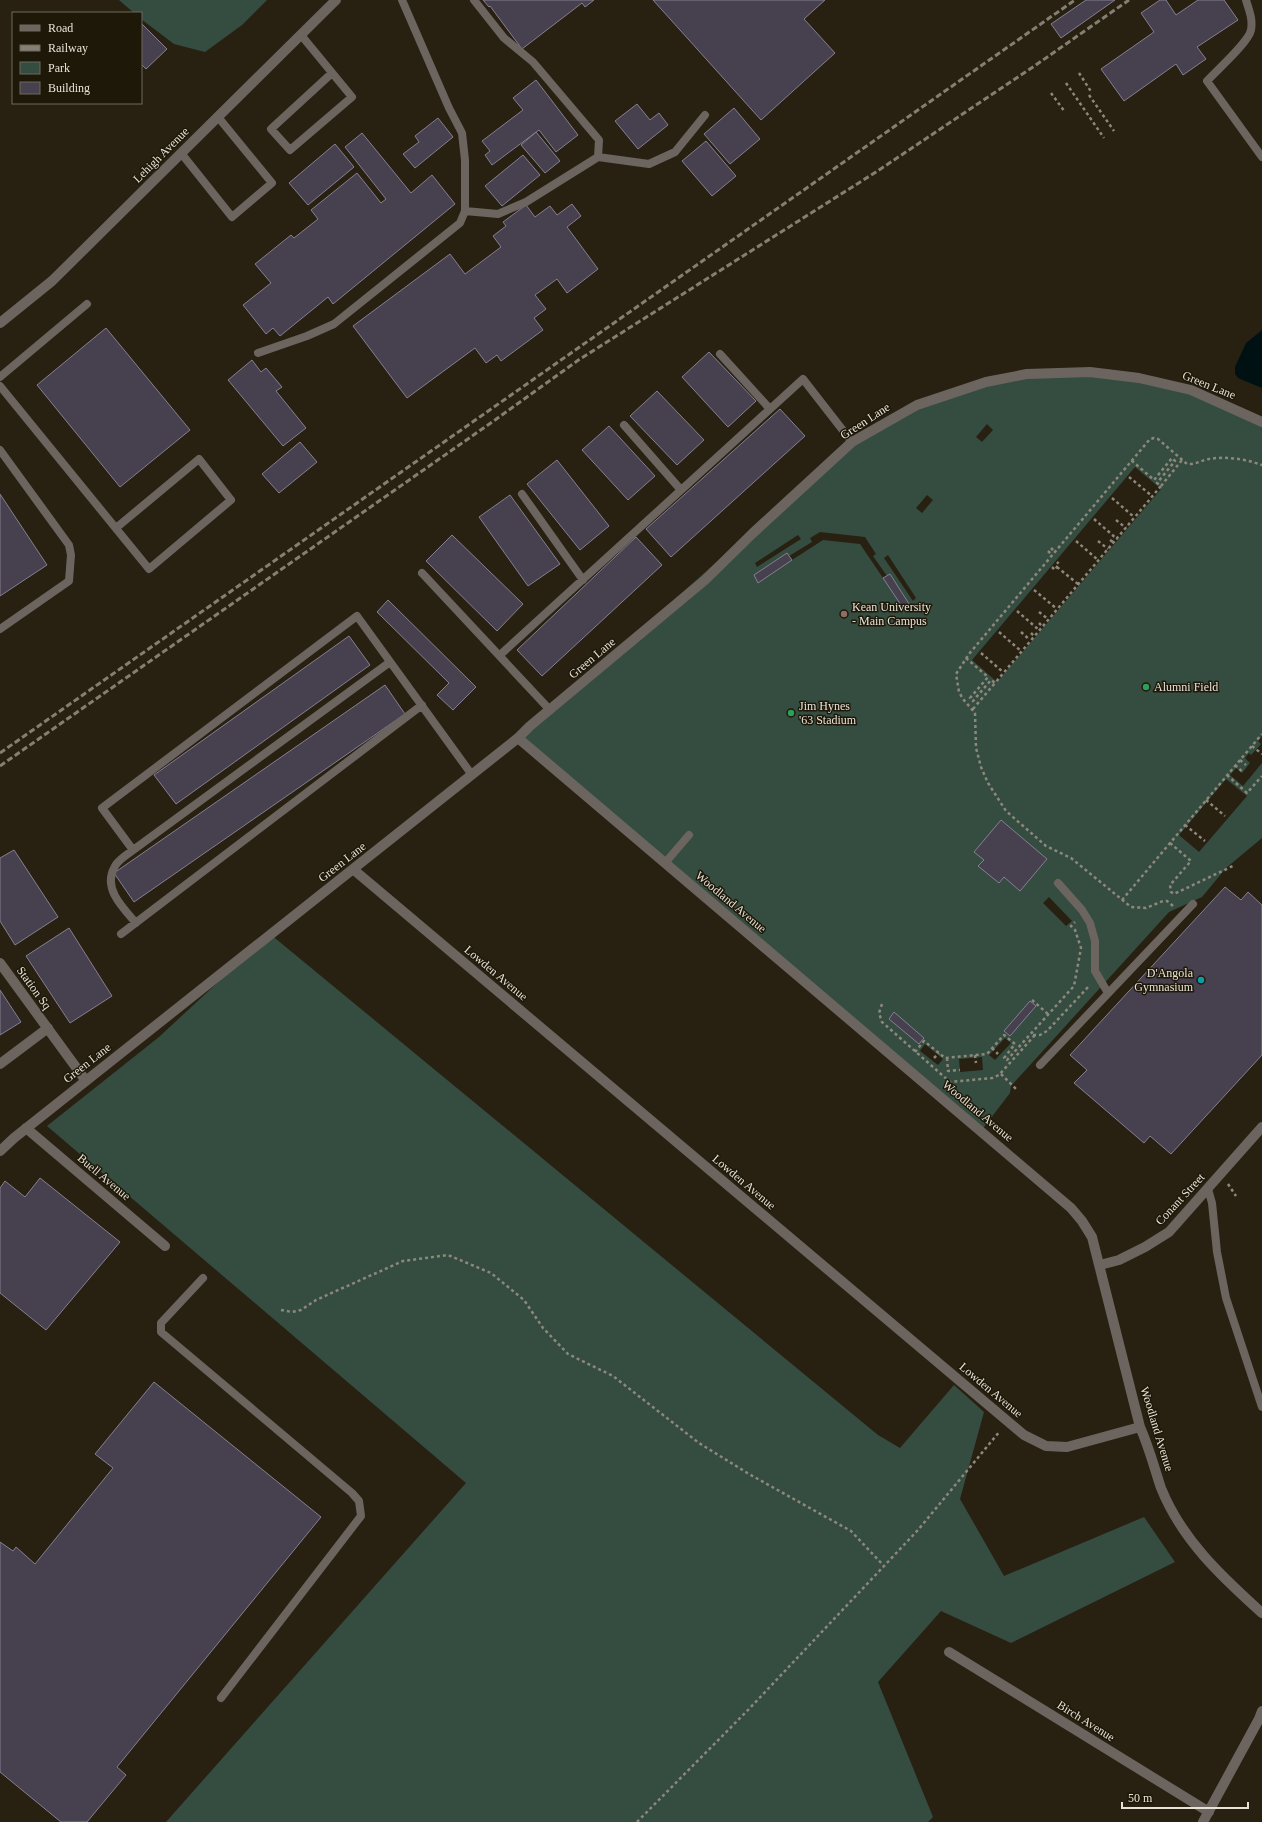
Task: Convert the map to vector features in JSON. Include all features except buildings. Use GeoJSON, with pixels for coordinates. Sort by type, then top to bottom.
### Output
{"type":"FeatureCollection","features":[{"type":"Feature","properties":{"kind":"street","name":"Lehigh Avenue"},"geometry":{"type":"LineString","coordinates":[[0,323],[52,281],[336,0]]}},
{"type":"Feature","properties":{"kind":"street","name":"Green Lane"},"geometry":{"type":"LineString","coordinates":[[0,1151],[26,1128],[354,870],[518,738],[705,580],[753,533],[852,442],[917,405],[953,392],[986,382],[1027,374],[1067,372],[1119,374],[1170,384],[1191,390],[1262,422]]}},
{"type":"Feature","properties":{"kind":"street","name":"Woodland Avenue"},"geometry":{"type":"LineString","coordinates":[[518,738],[1072,1208],[1092,1237],[1140,1427],[1148,1443],[1162,1488],[1180,1527],[1200,1553],[1234,1588],[1262,1613]]}},
{"type":"Feature","properties":{"kind":"street","name":"Lowden Avenue"},"geometry":{"type":"LineString","coordinates":[[354,870],[1024,1435],[1046,1446],[1067,1447],[1140,1427]]}},
{"type":"Feature","properties":{"kind":"street","name":"Station Sq"},"geometry":{"type":"LineString","coordinates":[[0,963],[86,1081]]}},
{"type":"Feature","properties":{"kind":"street","name":"Station Sq"},"geometry":{"type":"LineString","coordinates":[[0,1064],[48,1028]]}},
{"type":"Feature","properties":{"kind":"street","name":"Conant Street"},"geometry":{"type":"LineString","coordinates":[[1100,1265],[1119,1260],[1145,1248],[1169,1232],[1262,1127]]}},
{"type":"Feature","properties":{"kind":"street","name":"Buell Avenue"},"geometry":{"type":"LineString","coordinates":[[26,1128],[165,1246]]}},
{"type":"Feature","properties":{"kind":"street","name":"Birch Avenue"},"geometry":{"type":"LineString","coordinates":[[949,1652],[1209,1812]]}},
{"type":"Feature","properties":{"kind":"street"},"geometry":{"type":"LineString","coordinates":[[1203,1822],[1262,1711]]}},
{"type":"Feature","properties":{"kind":"lane"},"geometry":{"type":"LineString","coordinates":[[258,353],[307,336],[334,324],[460,223],[465,211],[465,160],[462,133],[449,108],[402,0]]}},
{"type":"Feature","properties":{"kind":"lane"},"geometry":{"type":"LineString","coordinates":[[474,0],[504,38],[533,62],[599,140],[598,157]]}},
{"type":"Feature","properties":{"kind":"lane"},"geometry":{"type":"LineString","coordinates":[[1246,0],[1252,19],[1251,32],[1244,42],[1207,82],[1259,146],[1262,157]]}},
{"type":"Feature","properties":{"kind":"lane"},"geometry":{"type":"LineString","coordinates":[[301,35],[352,97],[290,150],[271,129],[332,73]]}},
{"type":"Feature","properties":{"kind":"lane"},"geometry":{"type":"LineString","coordinates":[[465,211],[498,214],[526,202],[598,157],[649,164],[675,152],[705,115]]}},
{"type":"Feature","properties":{"kind":"lane"},"geometry":{"type":"LineString","coordinates":[[181,153],[232,217],[272,183],[218,117]]}},
{"type":"Feature","properties":{"kind":"lane"},"geometry":{"type":"LineString","coordinates":[[0,377],[87,304]]}},
{"type":"Feature","properties":{"kind":"lane"},"geometry":{"type":"LineString","coordinates":[[720,354],[770,409]]}},
{"type":"Feature","properties":{"kind":"lane"},"geometry":{"type":"LineString","coordinates":[[500,656],[803,379],[852,442]]}},
{"type":"Feature","properties":{"kind":"lane"},"geometry":{"type":"LineString","coordinates":[[0,386],[149,569],[231,500],[199,459],[116,528]]}},
{"type":"Feature","properties":{"kind":"lane"},"geometry":{"type":"LineString","coordinates":[[624,426],[681,490]]}},
{"type":"Feature","properties":{"kind":"lane"},"geometry":{"type":"LineString","coordinates":[[0,450],[69,545],[71,555],[69,581],[0,630]]}},
{"type":"Feature","properties":{"kind":"lane"},"geometry":{"type":"LineString","coordinates":[[522,494],[583,580]]}},
{"type":"Feature","properties":{"kind":"lane"},"geometry":{"type":"LineString","coordinates":[[422,573],[550,710]]}},
{"type":"Feature","properties":{"kind":"lane"},"geometry":{"type":"LineString","coordinates":[[134,850],[102,808],[357,616],[472,775]]}},
{"type":"Feature","properties":{"kind":"lane"},"geometry":{"type":"LineString","coordinates":[[136,923],[115,898],[110,882],[114,868],[125,856],[390,662]]}},
{"type":"Feature","properties":{"kind":"lane"},"geometry":{"type":"LineString","coordinates":[[121,934],[422,705]]}},
{"type":"Feature","properties":{"kind":"lane"},"geometry":{"type":"LineString","coordinates":[[665,863],[690,834]]}},
{"type":"Feature","properties":{"kind":"lane"},"geometry":{"type":"LineString","coordinates":[[1058,883],[1090,923],[1095,941],[1095,971],[1108,993]]}},
{"type":"Feature","properties":{"kind":"lane"},"geometry":{"type":"LineString","coordinates":[[1040,1065],[1193,904]]}},
{"type":"Feature","properties":{"kind":"lane"},"geometry":{"type":"LineString","coordinates":[[1208,1189],[1212,1203],[1217,1252],[1226,1298],[1262,1407]]}},
{"type":"Feature","properties":{"kind":"lane"},"geometry":{"type":"LineString","coordinates":[[202,1278],[161,1322],[161,1332],[352,1493],[358,1501],[360,1516],[221,1698]]}},
{"type":"Feature","properties":{"kind":"path"},"geometry":{"type":"LineString","coordinates":[[1079,73],[1092,92]]}},
{"type":"Feature","properties":{"kind":"path"},"geometry":{"type":"LineString","coordinates":[[1066,83],[1104,138]]}},
{"type":"Feature","properties":{"kind":"path"},"geometry":{"type":"LineString","coordinates":[[1051,93],[1065,112]]}},
{"type":"Feature","properties":{"kind":"path"},"geometry":{"type":"LineString","coordinates":[[1089,95],[1114,131]]}},
{"type":"Feature","properties":{"kind":"path"},"geometry":{"type":"LineString","coordinates":[[1171,904],[1163,901],[1149,907],[1137,909],[1131,907],[1072,858],[1046,846],[1006,811],[988,783],[981,767],[976,748],[976,713],[963,699],[956,680],[956,674],[966,658],[1146,442],[1154,438],[1187,464],[1210,459],[1236,458],[1262,465]]}},
{"type":"Feature","properties":{"kind":"path"},"geometry":{"type":"LineString","coordinates":[[1131,460],[1154,480],[1172,458],[1175,461],[1157,482],[1161,486]]}},
{"type":"Feature","properties":{"kind":"path"},"geometry":{"type":"LineString","coordinates":[[973,709],[1008,664],[1034,636],[1057,609],[1062,600],[1108,549],[1117,538],[1120,531],[1126,528],[1139,509],[1161,486],[1182,460]]}},
{"type":"Feature","properties":{"kind":"path"},"geometry":{"type":"LineString","coordinates":[[1129,477],[1152,496]]}},
{"type":"Feature","properties":{"kind":"path"},"geometry":{"type":"LineString","coordinates":[[1112,498],[1134,517]]}},
{"type":"Feature","properties":{"kind":"path"},"geometry":{"type":"LineString","coordinates":[[1094,519],[1117,538]]}},
{"type":"Feature","properties":{"kind":"path"},"geometry":{"type":"LineString","coordinates":[[1116,520],[1126,528]]}},
{"type":"Feature","properties":{"kind":"path"},"geometry":{"type":"LineString","coordinates":[[1126,521],[1129,524]]}},
{"type":"Feature","properties":{"kind":"path"},"geometry":{"type":"LineString","coordinates":[[1076,541],[1098,560]]}},
{"type":"Feature","properties":{"kind":"path"},"geometry":{"type":"LineString","coordinates":[[1098,541],[1108,549]]}},
{"type":"Feature","properties":{"kind":"path"},"geometry":{"type":"LineString","coordinates":[[1050,548],[1055,552]]}},
{"type":"Feature","properties":{"kind":"path"},"geometry":{"type":"LineString","coordinates":[[1048,551],[1052,555]]}},
{"type":"Feature","properties":{"kind":"path"},"geometry":{"type":"LineString","coordinates":[[1052,567],[1055,570],[1060,564],[1057,562]]}},
{"type":"Feature","properties":{"kind":"path"},"geometry":{"type":"LineString","coordinates":[[1057,567],[1078,584]]}},
{"type":"Feature","properties":{"kind":"path"},"geometry":{"type":"LineString","coordinates":[[1034,590],[1057,609]]}},
{"type":"Feature","properties":{"kind":"path"},"geometry":{"type":"LineString","coordinates":[[1017,611],[1039,630]]}},
{"type":"Feature","properties":{"kind":"path"},"geometry":{"type":"LineString","coordinates":[[1039,612],[1048,619]]}},
{"type":"Feature","properties":{"kind":"path"},"geometry":{"type":"LineString","coordinates":[[1039,623],[1042,626]]}},
{"type":"Feature","properties":{"kind":"path"},"geometry":{"type":"LineString","coordinates":[[999,632],[1021,651]]}},
{"type":"Feature","properties":{"kind":"path"},"geometry":{"type":"LineString","coordinates":[[1021,632],[1030,640]]}},
{"type":"Feature","properties":{"kind":"path"},"geometry":{"type":"LineString","coordinates":[[1031,633],[1034,636]]}},
{"type":"Feature","properties":{"kind":"path"},"geometry":{"type":"LineString","coordinates":[[981,653],[1003,672]]}},
{"type":"Feature","properties":{"kind":"path"},"geometry":{"type":"LineString","coordinates":[[966,658],[988,677],[970,698],[973,701],[992,680],[995,682]]}},
{"type":"Feature","properties":{"kind":"path"},"geometry":{"type":"LineString","coordinates":[[1122,900],[1185,825],[1198,812],[1226,775],[1250,750],[1262,734]]}},
{"type":"Feature","properties":{"kind":"path"},"geometry":{"type":"LineString","coordinates":[[1252,746],[1262,754]]}},
{"type":"Feature","properties":{"kind":"path"},"geometry":{"type":"LineString","coordinates":[[1240,760],[1246,765]]}},
{"type":"Feature","properties":{"kind":"path"},"geometry":{"type":"LineString","coordinates":[[1235,765],[1244,773]]}},
{"type":"Feature","properties":{"kind":"path"},"geometry":{"type":"LineString","coordinates":[[1226,775],[1248,793],[1262,776]]}},
{"type":"Feature","properties":{"kind":"path"},"geometry":{"type":"LineString","coordinates":[[1206,800],[1225,816]]}},
{"type":"Feature","properties":{"kind":"path"},"geometry":{"type":"LineString","coordinates":[[1185,825],[1205,841]]}},
{"type":"Feature","properties":{"kind":"path"},"geometry":{"type":"LineString","coordinates":[[1170,843],[1191,861],[1170,885],[1171,892],[1174,894],[1235,865]]}},
{"type":"Feature","properties":{"kind":"path"},"geometry":{"type":"LineString","coordinates":[[915,1052],[924,1041],[945,1058],[987,1054],[1004,1035],[1015,1044],[1004,1058],[1007,1060],[1074,986],[1081,948],[1075,930],[1071,926],[1084,914]]}},
{"type":"Feature","properties":{"kind":"path"},"geometry":{"type":"LineString","coordinates":[[1029,1035],[1035,1035],[1047,1031],[1098,976]]}},
{"type":"Feature","properties":{"kind":"path"},"geometry":{"type":"LineString","coordinates":[[1032,1000],[1048,1014]]}},
{"type":"Feature","properties":{"kind":"path"},"geometry":{"type":"LineString","coordinates":[[882,1004],[879,1013],[882,1022],[950,1082],[992,1078],[1001,1074],[1035,1035]]}},
{"type":"Feature","properties":{"kind":"path"},"geometry":{"type":"LineString","coordinates":[[992,1048],[998,1054]]}},
{"type":"Feature","properties":{"kind":"path"},"geometry":{"type":"LineString","coordinates":[[934,1058],[938,1053]]}},
{"type":"Feature","properties":{"kind":"path"},"geometry":{"type":"LineString","coordinates":[[975,1055],[976,1062]]}},
{"type":"Feature","properties":{"kind":"path"},"geometry":{"type":"LineString","coordinates":[[947,1058],[948,1071],[960,1070]]}},
{"type":"Feature","properties":{"kind":"path"},"geometry":{"type":"LineString","coordinates":[[1001,1074],[1016,1089]]}},
{"type":"Feature","properties":{"kind":"path"},"geometry":{"type":"LineString","coordinates":[[1226,1180],[1236,1196]]}},
{"type":"Feature","properties":{"kind":"path"},"geometry":{"type":"LineString","coordinates":[[281,1310],[292,1312],[301,1310],[316,1300],[403,1261],[448,1255],[491,1273],[524,1300],[543,1328],[568,1354],[613,1376],[699,1443],[749,1474],[851,1531],[884,1566]]}},
{"type":"Feature","properties":{"kind":"path"},"geometry":{"type":"LineString","coordinates":[[637,1822],[749,1709],[884,1566],[954,1488],[1008,1421]]}},
{"type":"Feature","properties":{"kind":"green space"},"geometry":{"type":"Polygon","coordinates":[[[119,0],[267,0],[242,25],[205,52],[174,44],[142,20],[142,12],[133,12],[119,0]]]}},
{"type":"Feature","properties":{"kind":"green space"},"geometry":{"type":"Polygon","coordinates":[[[1067,372],[1170,384],[1262,422],[1262,736],[1258,741],[1261,744],[1251,755],[1249,753],[1245,758],[1250,763],[1242,773],[1236,768],[1230,775],[1243,786],[1262,763],[1262,838],[1226,868],[1202,897],[1169,912],[1011,1086],[1010,1093],[981,1131],[518,738],[852,442],[953,392],[1067,372]],[[987,424],[976,437],[982,442],[993,430],[987,424]],[[1135,467],[972,660],[997,682],[1161,489],[1135,467]],[[927,495],[916,508],[922,513],[933,500],[927,495]],[[820,532],[810,538],[812,542],[789,556],[792,560],[823,540],[860,544],[883,578],[887,576],[873,556],[876,554],[865,537],[820,532]],[[798,535],[755,563],[757,567],[801,539],[798,535]],[[888,555],[884,558],[913,601],[916,598],[888,555]],[[1226,779],[1179,835],[1199,852],[1247,796],[1226,779]],[[1049,897],[1043,903],[1066,926],[1072,921],[1049,897]],[[1005,1038],[989,1055],[995,1060],[1011,1043],[1005,1038]],[[925,1044],[920,1051],[938,1065],[943,1059],[925,1044]],[[982,1057],[959,1059],[960,1072],[983,1070],[982,1057]]]}},
{"type":"Feature","properties":{"kind":"green space"},"geometry":{"type":"Polygon","coordinates":[[[270,934],[878,1435],[900,1448],[954,1385],[984,1412],[960,1499],[1004,1576],[1144,1517],[1175,1562],[1011,1643],[941,1611],[878,1682],[933,1817],[928,1822],[166,1822],[466,1483],[47,1126],[159,1037],[270,934]]]}},
{"type":"Feature","properties":{"kind":"shaded area"},"geometry":{"type":"Polygon","coordinates":[[[1262,330],[1262,388],[1238,378],[1235,374],[1235,367],[1246,343],[1262,330]]]}},
{"type":"Feature","properties":{"kind":"railway"},"geometry":{"type":"LineString","coordinates":[[0,753],[1075,0]]}},
{"type":"Feature","properties":{"kind":"railway"},"geometry":{"type":"LineString","coordinates":[[0,766],[580,359],[876,172],[1033,67],[1129,0]]}},
{"type":"Feature","properties":{"kind":"place","name":"Kean University - Main Campus"},"geometry":{"type":"Point","coordinates":[844,614]}},
{"type":"Feature","properties":{"kind":"place","name":"Alumni Field"},"geometry":{"type":"Point","coordinates":[1146,687]}},
{"type":"Feature","properties":{"kind":"place","name":"Jim Hynes '63 Stadium"},"geometry":{"type":"Point","coordinates":[791,713]}},
{"type":"Feature","properties":{"kind":"place","name":"D'Angola Gymnasium"},"geometry":{"type":"Point","coordinates":[1201,980]}}]}
